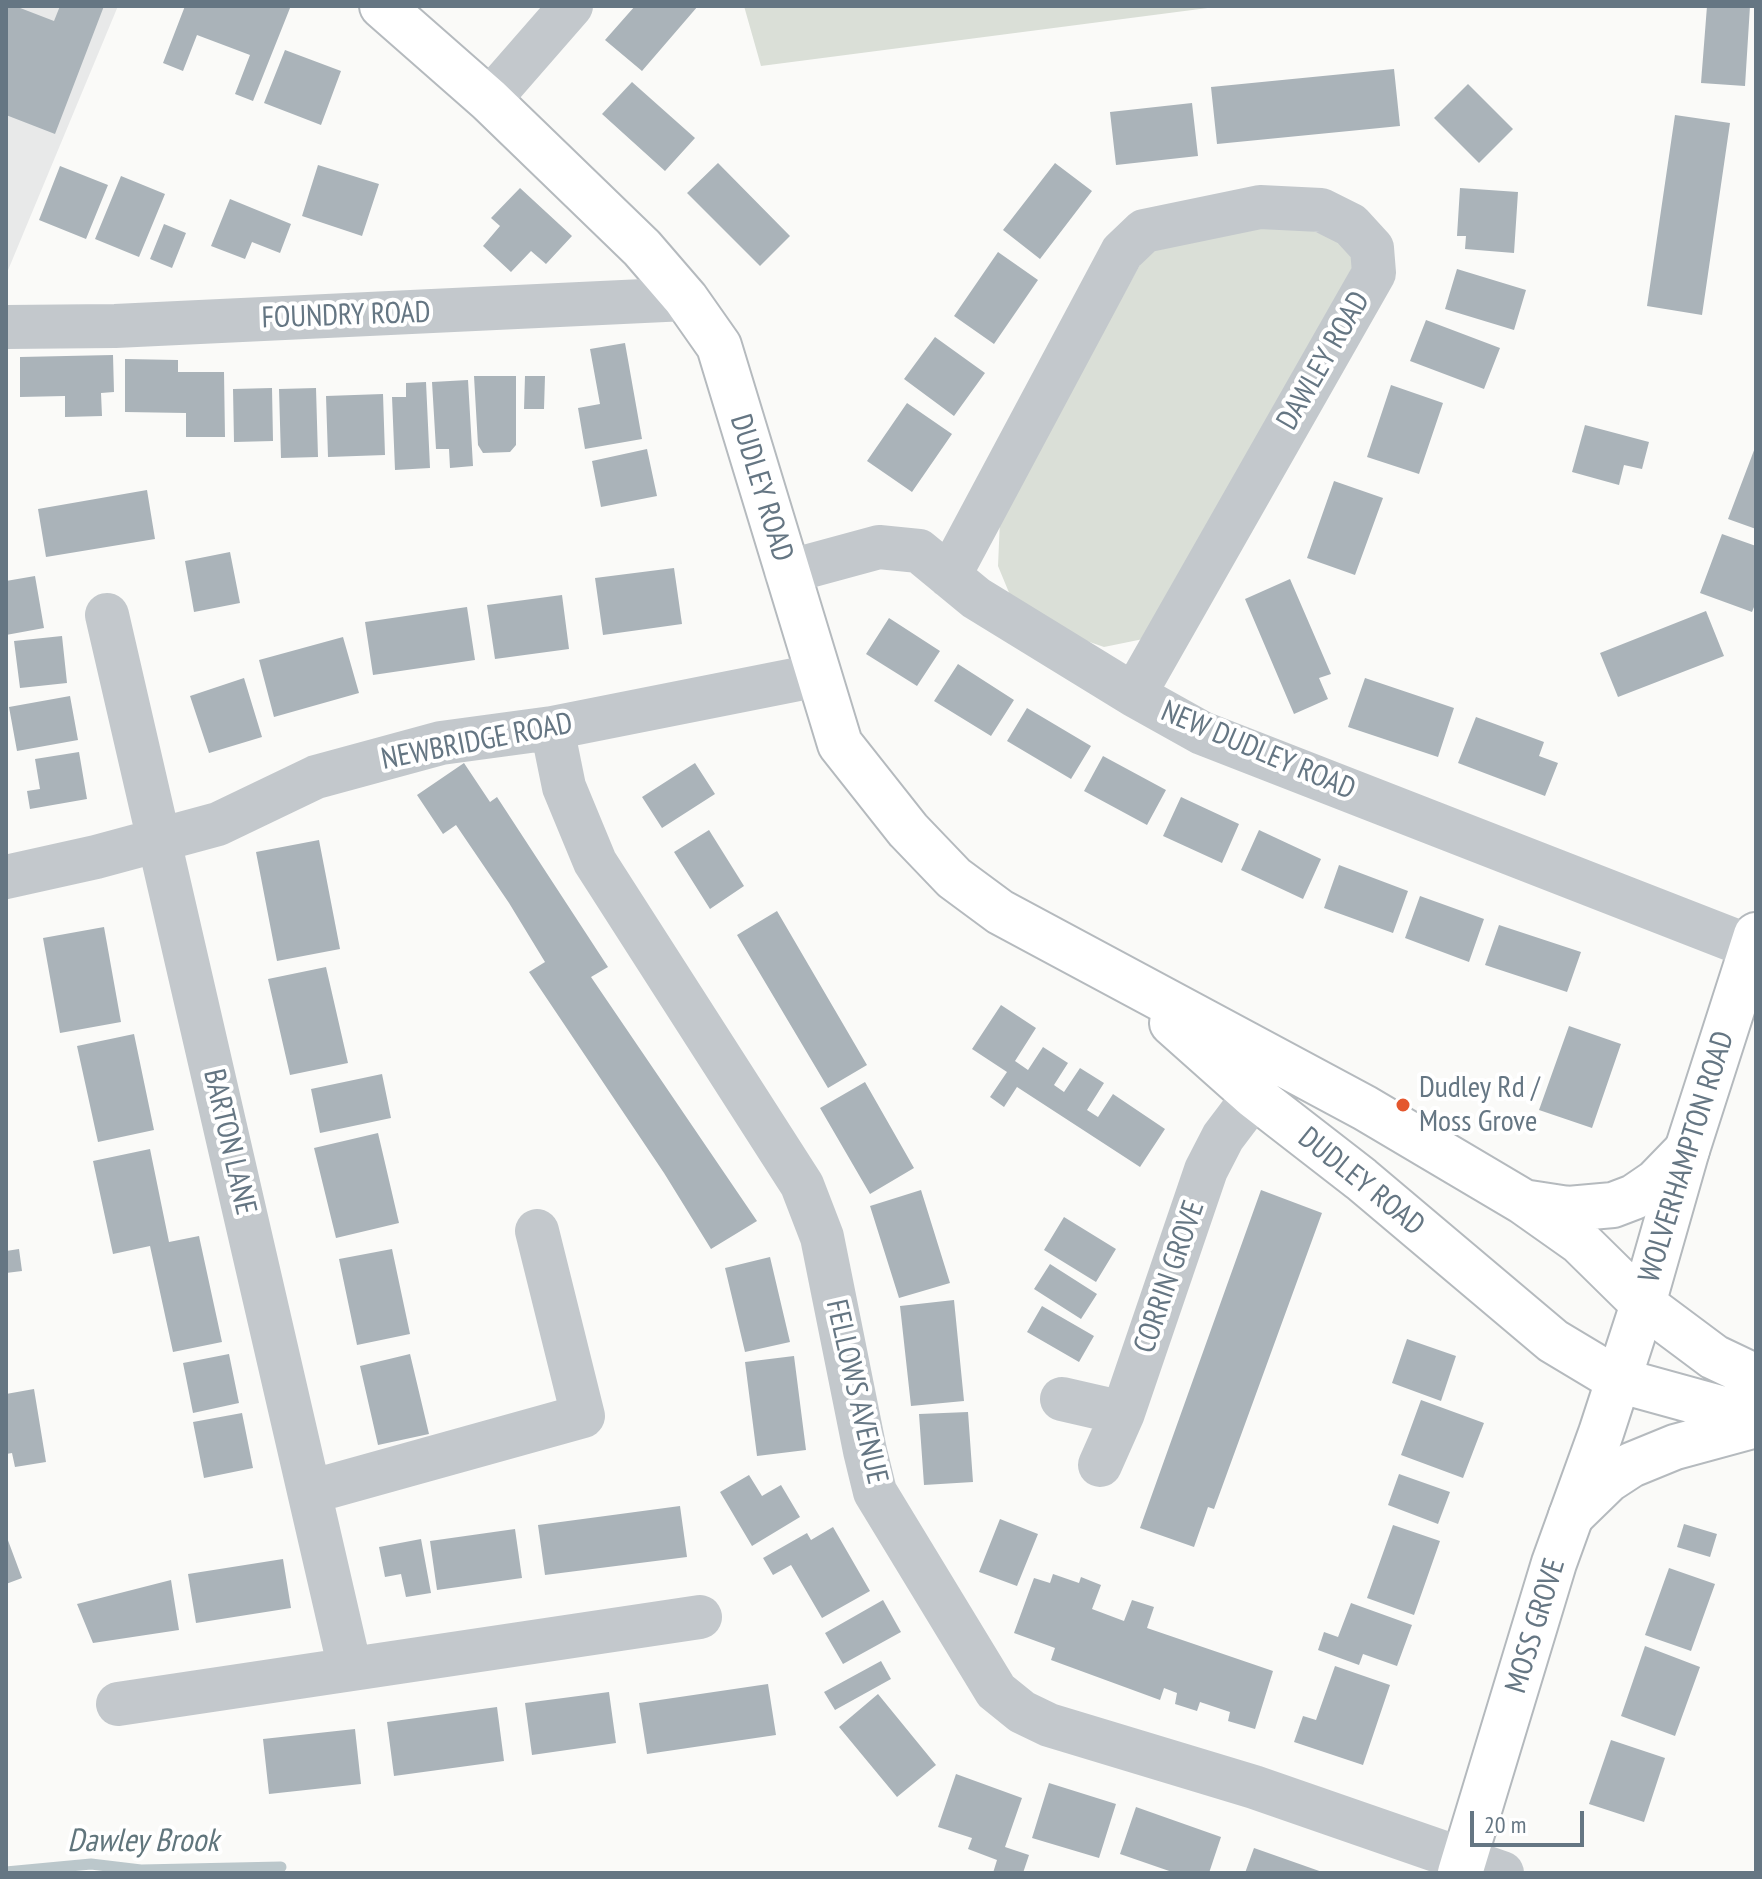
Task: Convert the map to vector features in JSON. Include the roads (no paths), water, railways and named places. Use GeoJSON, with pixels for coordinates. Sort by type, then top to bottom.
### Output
{"type":"FeatureCollection","features":[{"type":"Feature","properties":{"kind":"main road","name":"DUDLEY ROAD"},"geometry":{"type":"LineString","coordinates":[[382,6],[489,100],[642,248],[686,299],[719,346],[840,744],[908,830],[954,878],[1000,912],[1365,1108],[1522,1201],[1580,1242],[1643,1304],[1714,1357],[1756,1377]]}},
{"type":"Feature","properties":{"kind":"main road","name":"WOLVERHAMPTON ROAD"},"geometry":{"type":"LineString","coordinates":[[1618,1380],[1754,941]]}},
{"type":"Feature","properties":{"kind":"main road","name":"DUDLEY ROAD"},"geometry":{"type":"LineString","coordinates":[[1113,971],[1254,1096],[1361,1179],[1553,1341],[1618,1380],[1756,1418]]}},
{"type":"Feature","properties":{"kind":"main road"},"geometry":{"type":"LineString","coordinates":[[1522,1201],[1568,1209],[1613,1205],[1634,1197],[1656,1182],[1687,1150]]}},
{"type":"Feature","properties":{"kind":"main road","name":"MOSS GROVE"},"geometry":{"type":"LineString","coordinates":[[1476,1869],[1554,1563],[1618,1380]]}},
{"type":"Feature","properties":{"kind":"main road"},"geometry":{"type":"LineString","coordinates":[[1571,1516],[1608,1480],[1631,1465],[1675,1447],[1756,1425]]}},
{"type":"Feature","properties":{"kind":"street"},"geometry":{"type":"LineString","coordinates":[[489,100],[571,6]]}},
{"type":"Feature","properties":{"kind":"street","name":"DAWLEY ROAD"},"geometry":{"type":"LineString","coordinates":[[949,576],[1122,252],[1144,231],[1260,207],[1321,210],[1351,225],[1372,248],[1374,273],[1134,695]]}},
{"type":"Feature","properties":{"kind":"street","name":"FOUNDRY ROAD"},"geometry":{"type":"LineString","coordinates":[[6,327],[115,326],[686,299]]}},
{"type":"Feature","properties":{"kind":"street","name":"NEW DUDLEY ROAD"},"geometry":{"type":"LineString","coordinates":[[787,572],[879,547],[919,551],[976,598],[1202,733],[1754,941]]}},
{"type":"Feature","properties":{"kind":"street","name":"BARTON LANE"},"geometry":{"type":"LineString","coordinates":[[108,613],[350,1669]]}},
{"type":"Feature","properties":{"kind":"street","name":"NEWBRIDGE ROAD"},"geometry":{"type":"LineString","coordinates":[[6,877],[218,824],[316,777],[441,743],[552,728],[819,675]]}},
{"type":"Feature","properties":{"kind":"street","name":"FELLOWS AVENUE"},"geometry":{"type":"LineString","coordinates":[[552,728],[564,787],[595,862],[802,1185],[822,1237],[875,1492],[996,1691],[1022,1712],[1049,1725],[1254,1787],[1476,1869]]}},
{"type":"Feature","properties":{"kind":"street","name":"CORRIN GROVE"},"geometry":{"type":"LineString","coordinates":[[1100,1465],[1123,1413],[1206,1170],[1223,1137],[1254,1096]]}},
{"type":"Feature","properties":{"kind":"street"},"geometry":{"type":"LineString","coordinates":[[310,1492],[583,1416],[537,1231]]}},
{"type":"Feature","properties":{"kind":"street"},"geometry":{"type":"LineString","coordinates":[[1062,1399],[1123,1413]]}},
{"type":"Feature","properties":{"kind":"street"},"geometry":{"type":"LineString","coordinates":[[118,1704],[700,1617]]}},
{"type":"Feature","properties":{"kind":"waterway","name":"Dawley Brook"},"geometry":{"type":"LineString","coordinates":[[6,1872],[91,1864],[141,1870],[281,1867]]}},
{"type":"Feature","properties":{"kind":"place","name":"Dudley Rd / Moss Grove"},"geometry":{"type":"Point","coordinates":[1403,1105]}}]}
